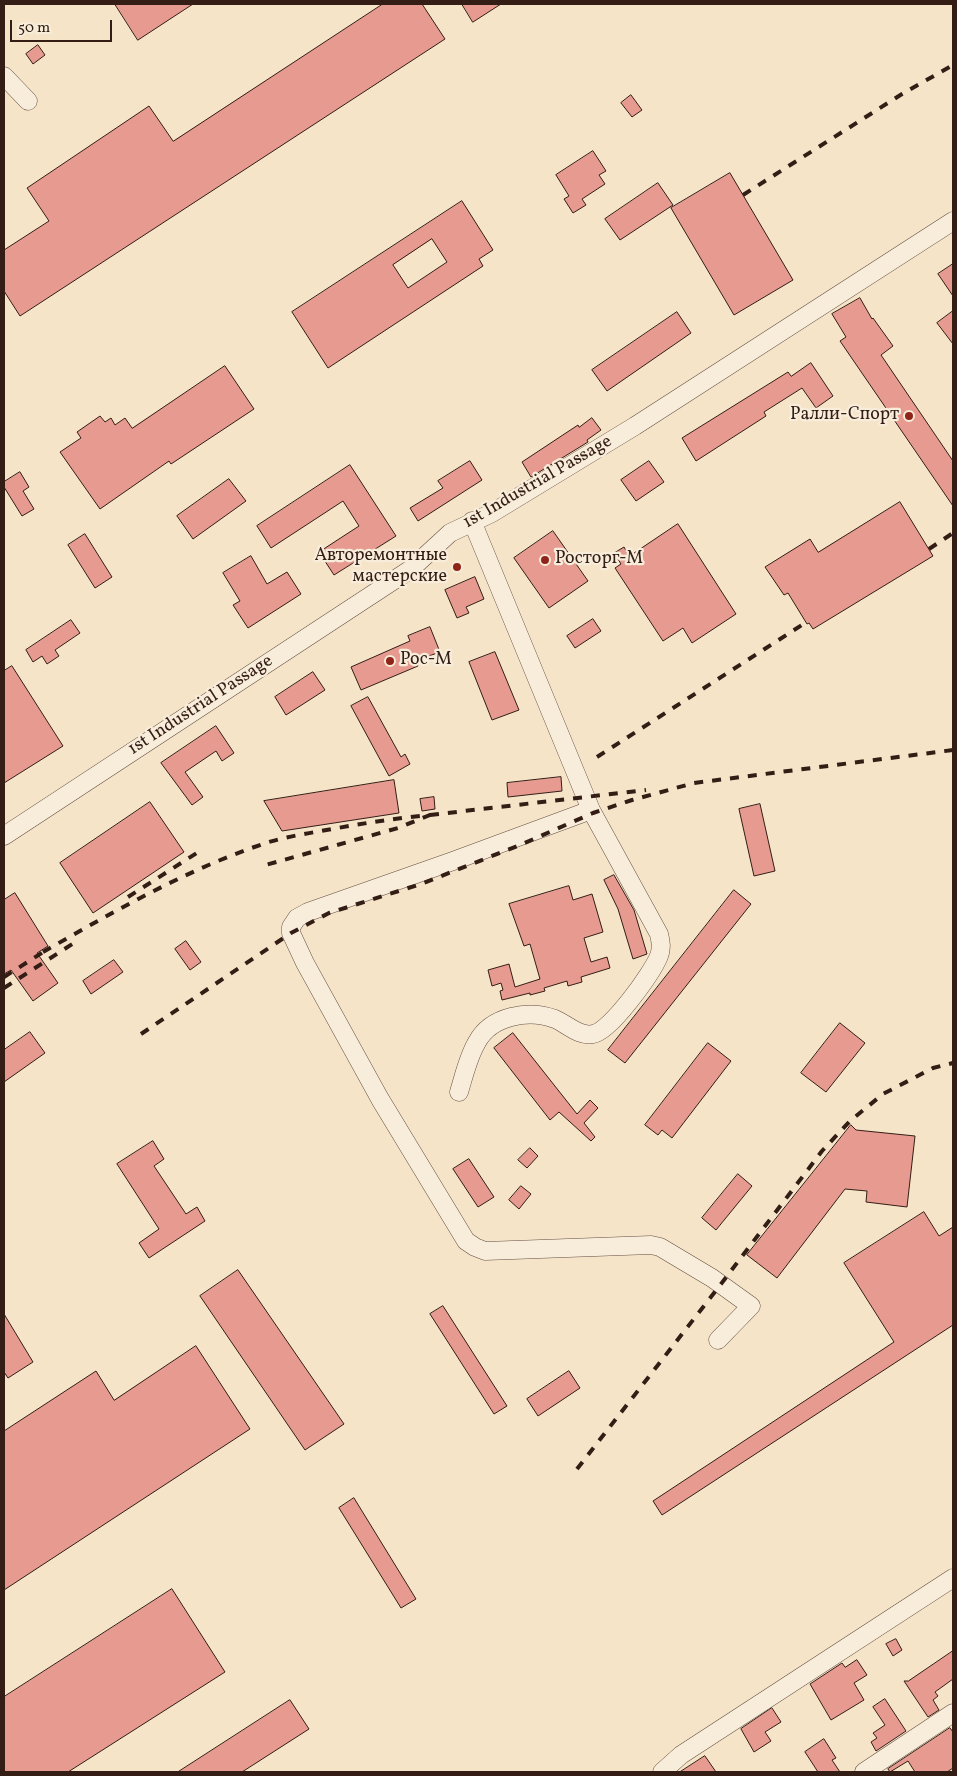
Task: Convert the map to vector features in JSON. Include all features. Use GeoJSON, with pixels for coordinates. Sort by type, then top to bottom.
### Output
{"type":"FeatureCollection","features":[{"type":"Feature","properties":{"kind":"street"},"geometry":{"type":"LineString","coordinates":[[4,76],[28,101]]}},
{"type":"Feature","properties":{"kind":"street","name":"1st Industrial Passage"},"geometry":{"type":"LineString","coordinates":[[4,836],[403,574],[450,533],[492,513],[635,426],[953,220]]}},
{"type":"Feature","properties":{"kind":"street"},"geometry":{"type":"LineString","coordinates":[[459,1092],[470,1055],[477,1040],[488,1028],[513,1016],[539,1014],[555,1019],[585,1034],[598,1034],[604,1030],[630,1001],[658,957],[662,946],[659,934],[591,810],[472,521]]}},
{"type":"Feature","properties":{"kind":"street"},"geometry":{"type":"LineString","coordinates":[[591,810],[454,861],[308,912],[296,918],[291,927],[291,933],[305,963],[380,1099],[466,1241],[485,1251],[652,1245],[660,1247],[712,1278],[751,1306],[718,1340]]}},
{"type":"Feature","properties":{"kind":"street"},"geometry":{"type":"LineString","coordinates":[[662,1772],[681,1755],[953,1578]]}},
{"type":"Feature","properties":{"kind":"street"},"geometry":{"type":"LineString","coordinates":[[864,1772],[953,1712]]}},
{"type":"Feature","properties":{"kind":"building"},"geometry":{"type":"Polygon","coordinates":[[[115,4],[193,4],[138,40],[115,4]]]}},
{"type":"Feature","properties":{"kind":"building"},"geometry":{"type":"Polygon","coordinates":[[[383,4],[422,4],[445,39],[20,316],[4,291],[4,250],[49,221],[27,188],[149,106],[173,141],[383,4]]]}},
{"type":"Feature","properties":{"kind":"building"},"geometry":{"type":"Polygon","coordinates":[[[462,4],[501,4],[473,22],[462,4]]]}},
{"type":"Feature","properties":{"kind":"building"},"geometry":{"type":"Polygon","coordinates":[[[38,45],[45,55],[33,64],[26,54],[38,45]]]}},
{"type":"Feature","properties":{"kind":"building"},"geometry":{"type":"Polygon","coordinates":[[[631,95],[642,110],[632,117],[621,103],[631,95]]]}},
{"type":"Feature","properties":{"kind":"building"},"geometry":{"type":"Polygon","coordinates":[[[593,151],[606,171],[599,175],[605,184],[582,199],[586,205],[573,213],[564,199],[569,196],[556,175],[593,151]]]}},
{"type":"Feature","properties":{"kind":"building"},"geometry":{"type":"Polygon","coordinates":[[[730,173],[793,280],[734,315],[671,208],[730,173]]]}},
{"type":"Feature","properties":{"kind":"building"},"geometry":{"type":"Polygon","coordinates":[[[658,183],[673,205],[620,240],[605,219],[658,183]]]}},
{"type":"Feature","properties":{"kind":"building"},"geometry":{"type":"Polygon","coordinates":[[[462,201],[493,250],[479,259],[483,266],[328,368],[292,312],[462,201]],[[432,239],[393,265],[408,288],[447,262],[432,239]]]}},
{"type":"Feature","properties":{"kind":"building"},"geometry":{"type":"Polygon","coordinates":[[[953,264],[953,296],[938,274],[953,264]]]}},
{"type":"Feature","properties":{"kind":"building"},"geometry":{"type":"Polygon","coordinates":[[[860,298],[872,319],[893,346],[881,355],[953,461],[953,506],[840,341],[846,337],[832,314],[860,298]]]}},
{"type":"Feature","properties":{"kind":"building"},"geometry":{"type":"Polygon","coordinates":[[[953,311],[953,344],[937,323],[953,311]]]}},
{"type":"Feature","properties":{"kind":"building"},"geometry":{"type":"Polygon","coordinates":[[[677,312],[691,333],[607,391],[592,370],[677,312]]]}},
{"type":"Feature","properties":{"kind":"building"},"geometry":{"type":"Polygon","coordinates":[[[811,363],[833,396],[816,408],[802,388],[764,412],[766,416],[696,461],[682,438],[788,372],[791,376],[811,363]]]}},
{"type":"Feature","properties":{"kind":"building"},"geometry":{"type":"Polygon","coordinates":[[[225,366],[254,409],[171,464],[169,461],[100,509],[60,452],[81,438],[77,432],[100,416],[105,422],[111,418],[115,425],[125,418],[132,428],[225,366]]]}},
{"type":"Feature","properties":{"kind":"building"},"geometry":{"type":"Polygon","coordinates":[[[592,418],[601,430],[587,440],[588,442],[531,477],[522,462],[578,425],[579,427],[592,418]]]}},
{"type":"Feature","properties":{"kind":"building"},"geometry":{"type":"Polygon","coordinates":[[[470,461],[482,480],[418,521],[410,508],[443,488],[438,481],[470,461]]]}},
{"type":"Feature","properties":{"kind":"building"},"geometry":{"type":"Polygon","coordinates":[[[649,461],[664,482],[636,501],[621,480],[649,461]]]}},
{"type":"Feature","properties":{"kind":"building"},"geometry":{"type":"Polygon","coordinates":[[[350,465],[396,536],[334,575],[319,552],[359,526],[343,501],[271,548],[257,526],[350,465]]]}},
{"type":"Feature","properties":{"kind":"building"},"geometry":{"type":"Polygon","coordinates":[[[20,472],[29,487],[23,491],[34,509],[22,516],[4,487],[4,482],[20,472]]]}},
{"type":"Feature","properties":{"kind":"building"},"geometry":{"type":"Polygon","coordinates":[[[229,479],[246,501],[193,539],[177,516],[229,479]]]}},
{"type":"Feature","properties":{"kind":"building"},"geometry":{"type":"Polygon","coordinates":[[[900,502],[933,556],[813,629],[809,623],[807,624],[788,593],[784,595],[765,567],[810,539],[818,552],[900,502]]]}},
{"type":"Feature","properties":{"kind":"building"},"geometry":{"type":"Polygon","coordinates":[[[678,524],[736,614],[692,643],[683,628],[663,641],[615,568],[621,564],[614,553],[624,547],[629,556],[678,524]]]}},
{"type":"Feature","properties":{"kind":"building"},"geometry":{"type":"Polygon","coordinates":[[[553,531],[588,581],[549,608],[514,558],[553,531]]]}},
{"type":"Feature","properties":{"kind":"building"},"geometry":{"type":"Polygon","coordinates":[[[85,534],[112,577],[95,588],[68,545],[85,534]]]}},
{"type":"Feature","properties":{"kind":"building"},"geometry":{"type":"Polygon","coordinates":[[[251,556],[267,584],[287,572],[301,594],[248,628],[233,605],[240,601],[223,573],[251,556]]]}},
{"type":"Feature","properties":{"kind":"building"},"geometry":{"type":"Polygon","coordinates":[[[475,577],[484,599],[466,607],[469,613],[457,618],[445,590],[475,577]]]}},
{"type":"Feature","properties":{"kind":"building"},"geometry":{"type":"Polygon","coordinates":[[[593,619],[601,631],[575,648],[567,636],[593,619]]]}},
{"type":"Feature","properties":{"kind":"building"},"geometry":{"type":"Polygon","coordinates":[[[71,620],[80,633],[55,650],[59,656],[47,664],[42,656],[33,662],[26,650],[71,620]]]}},
{"type":"Feature","properties":{"kind":"building"},"geometry":{"type":"Polygon","coordinates":[[[430,627],[440,652],[415,661],[418,666],[361,690],[351,667],[410,641],[408,636],[430,627]]]}},
{"type":"Feature","properties":{"kind":"building"},"geometry":{"type":"Polygon","coordinates":[[[495,652],[519,710],[492,720],[469,662],[495,652]]]}},
{"type":"Feature","properties":{"kind":"building"},"geometry":{"type":"Polygon","coordinates":[[[12,666],[63,746],[4,783],[4,671],[12,666]]]}},
{"type":"Feature","properties":{"kind":"building"},"geometry":{"type":"Polygon","coordinates":[[[313,672],[325,690],[286,715],[275,697],[313,672]]]}},
{"type":"Feature","properties":{"kind":"building"},"geometry":{"type":"Polygon","coordinates":[[[368,697],[401,757],[405,754],[410,764],[389,776],[351,706],[368,697]]]}},
{"type":"Feature","properties":{"kind":"building"},"geometry":{"type":"Polygon","coordinates":[[[216,726],[234,753],[222,761],[216,751],[185,772],[203,797],[192,805],[161,763],[216,726]]]}},
{"type":"Feature","properties":{"kind":"building"},"geometry":{"type":"Polygon","coordinates":[[[561,777],[562,791],[508,797],[507,783],[561,777]]]}},
{"type":"Feature","properties":{"kind":"building"},"geometry":{"type":"Polygon","coordinates":[[[394,780],[399,813],[282,831],[264,801],[394,780]]]}},
{"type":"Feature","properties":{"kind":"building"},"geometry":{"type":"Polygon","coordinates":[[[434,797],[435,809],[422,811],[420,799],[434,797]]]}},
{"type":"Feature","properties":{"kind":"building"},"geometry":{"type":"Polygon","coordinates":[[[150,802],[184,852],[93,913],[60,863],[150,802]]]}},
{"type":"Feature","properties":{"kind":"building"},"geometry":{"type":"Polygon","coordinates":[[[760,804],[775,871],[754,876],[739,809],[760,804]]]}},
{"type":"Feature","properties":{"kind":"building"},"geometry":{"type":"Polygon","coordinates":[[[614,875],[634,910],[647,954],[633,959],[618,909],[604,880],[614,875]]]}},
{"type":"Feature","properties":{"kind":"building"},"geometry":{"type":"Polygon","coordinates":[[[569,886],[573,900],[592,894],[603,932],[584,938],[591,962],[607,957],[610,968],[581,977],[582,982],[568,986],[567,981],[544,988],[545,991],[502,1000],[500,991],[503,990],[501,983],[492,986],[488,970],[509,964],[515,987],[540,979],[530,944],[524,946],[509,904],[569,886]]]}},
{"type":"Feature","properties":{"kind":"building"},"geometry":{"type":"Polygon","coordinates":[[[734,890],[751,904],[625,1063],[608,1050],[734,890]]]}},
{"type":"Feature","properties":{"kind":"building"},"geometry":{"type":"Polygon","coordinates":[[[15,893],[48,946],[37,953],[58,983],[33,1001],[11,970],[4,974],[4,900],[15,893]]]}},
{"type":"Feature","properties":{"kind":"building"},"geometry":{"type":"Polygon","coordinates":[[[186,941],[201,962],[190,970],[175,949],[186,941]]]}},
{"type":"Feature","properties":{"kind":"building"},"geometry":{"type":"Polygon","coordinates":[[[114,960],[123,972],[91,994],[83,981],[114,960]]]}},
{"type":"Feature","properties":{"kind":"building"},"geometry":{"type":"Polygon","coordinates":[[[840,1023],[865,1043],[826,1092],[801,1073],[840,1023]]]}},
{"type":"Feature","properties":{"kind":"building"},"geometry":{"type":"Polygon","coordinates":[[[30,1032],[45,1053],[4,1082],[4,1050],[30,1032]]]}},
{"type":"Feature","properties":{"kind":"building"},"geometry":{"type":"Polygon","coordinates":[[[513,1033],[577,1114],[590,1100],[598,1108],[584,1123],[595,1137],[591,1141],[559,1112],[550,1120],[494,1048],[513,1033]]]}},
{"type":"Feature","properties":{"kind":"building"},"geometry":{"type":"Polygon","coordinates":[[[708,1043],[731,1061],[672,1138],[662,1130],[658,1135],[645,1125],[708,1043]]]}},
{"type":"Feature","properties":{"kind":"building"},"geometry":{"type":"Polygon","coordinates":[[[851,1125],[856,1130],[915,1136],[907,1207],[866,1202],[867,1191],[845,1189],[777,1278],[747,1255],[851,1125]]]}},
{"type":"Feature","properties":{"kind":"building"},"geometry":{"type":"Polygon","coordinates":[[[153,1141],[164,1159],[154,1166],[186,1214],[197,1207],[205,1221],[149,1258],[139,1243],[159,1229],[117,1164],[153,1141]]]}},
{"type":"Feature","properties":{"kind":"building"},"geometry":{"type":"Polygon","coordinates":[[[530,1148],[538,1156],[527,1168],[518,1160],[530,1148]]]}},
{"type":"Feature","properties":{"kind":"building"},"geometry":{"type":"Polygon","coordinates":[[[469,1159],[494,1197],[478,1207],[453,1169],[469,1159]]]}},
{"type":"Feature","properties":{"kind":"building"},"geometry":{"type":"Polygon","coordinates":[[[738,1174],[752,1186],[716,1230],[702,1218],[738,1174]]]}},
{"type":"Feature","properties":{"kind":"building"},"geometry":{"type":"Polygon","coordinates":[[[521,1186],[531,1194],[519,1209],[509,1200],[521,1186]]]}},
{"type":"Feature","properties":{"kind":"building"},"geometry":{"type":"Polygon","coordinates":[[[924,1212],[939,1236],[953,1227],[953,1325],[662,1515],[653,1501],[894,1342],[844,1263],[924,1212]]]}},
{"type":"Feature","properties":{"kind":"building"},"geometry":{"type":"Polygon","coordinates":[[[238,1270],[344,1424],[305,1450],[200,1296],[238,1270]]]}},
{"type":"Feature","properties":{"kind":"building"},"geometry":{"type":"Polygon","coordinates":[[[443,1306],[507,1406],[494,1414],[430,1314],[443,1306]]]}},
{"type":"Feature","properties":{"kind":"building"},"geometry":{"type":"Polygon","coordinates":[[[4,1314],[33,1362],[8,1378],[4,1372],[4,1314]]]}},
{"type":"Feature","properties":{"kind":"building"},"geometry":{"type":"Polygon","coordinates":[[[196,1346],[250,1429],[4,1590],[4,1431],[96,1371],[114,1400],[196,1346]]]}},
{"type":"Feature","properties":{"kind":"building"},"geometry":{"type":"Polygon","coordinates":[[[569,1371],[580,1388],[538,1416],[527,1399],[569,1371]]]}},
{"type":"Feature","properties":{"kind":"building"},"geometry":{"type":"Polygon","coordinates":[[[354,1498],[416,1599],[401,1608],[339,1508],[354,1498]]]}},
{"type":"Feature","properties":{"kind":"building"},"geometry":{"type":"Polygon","coordinates":[[[172,1589],[225,1672],[68,1772],[4,1772],[4,1697],[172,1589]]]}},
{"type":"Feature","properties":{"kind":"building"},"geometry":{"type":"Polygon","coordinates":[[[896,1639],[902,1650],[893,1656],[886,1644],[896,1639]]]}},
{"type":"Feature","properties":{"kind":"building"},"geometry":{"type":"Polygon","coordinates":[[[953,1651],[953,1679],[935,1692],[938,1696],[933,1700],[939,1710],[928,1717],[904,1681],[908,1681],[953,1651]]]}},
{"type":"Feature","properties":{"kind":"building"},"geometry":{"type":"Polygon","coordinates":[[[857,1660],[867,1675],[854,1683],[864,1700],[831,1720],[810,1684],[842,1663],[845,1667],[857,1660]]]}},
{"type":"Feature","properties":{"kind":"building"},"geometry":{"type":"Polygon","coordinates":[[[885,1699],[906,1731],[876,1751],[871,1742],[877,1738],[873,1733],[885,1725],[873,1707],[885,1699]]]}},
{"type":"Feature","properties":{"kind":"building"},"geometry":{"type":"Polygon","coordinates":[[[290,1700],[309,1729],[242,1772],[178,1772],[290,1700]]]}},
{"type":"Feature","properties":{"kind":"building"},"geometry":{"type":"Polygon","coordinates":[[[772,1708],[781,1722],[765,1732],[771,1741],[754,1752],[741,1729],[772,1708]]]}},
{"type":"Feature","properties":{"kind":"building"},"geometry":{"type":"Polygon","coordinates":[[[950,1728],[953,1732],[953,1768],[947,1772],[915,1772],[908,1761],[890,1772],[888,1769],[950,1728]]]}},
{"type":"Feature","properties":{"kind":"building"},"geometry":{"type":"Polygon","coordinates":[[[824,1739],[836,1758],[832,1760],[840,1772],[818,1772],[805,1752],[824,1739]]]}},
{"type":"Feature","properties":{"kind":"building"},"geometry":{"type":"Polygon","coordinates":[[[705,1756],[716,1772],[680,1772],[705,1756]]]}},
{"type":"Feature","properties":{"kind":"railway"},"geometry":{"type":"LineString","coordinates":[[743,195],[902,94],[953,65]]}},
{"type":"Feature","properties":{"kind":"railway"},"geometry":{"type":"LineString","coordinates":[[929,549],[953,533]]}},
{"type":"Feature","properties":{"kind":"railway"},"geometry":{"type":"LineString","coordinates":[[597,757],[805,623]]}},
{"type":"Feature","properties":{"kind":"railway"},"geometry":{"type":"LineString","coordinates":[[141,1034],[291,933],[329,913],[421,884],[520,845],[593,813],[694,783],[953,750]]}},
{"type":"Feature","properties":{"kind":"railway"},"geometry":{"type":"LineString","coordinates":[[430,815],[646,790]]}},
{"type":"Feature","properties":{"kind":"railway"},"geometry":{"type":"LineString","coordinates":[[43,952],[181,877],[269,842],[292,836],[369,823],[430,815],[398,828],[262,866]]}},
{"type":"Feature","properties":{"kind":"railway"},"geometry":{"type":"LineString","coordinates":[[128,897],[203,849]]}},
{"type":"Feature","properties":{"kind":"railway"},"geometry":{"type":"LineString","coordinates":[[4,988],[77,941]]}},
{"type":"Feature","properties":{"kind":"railway"},"geometry":{"type":"LineString","coordinates":[[4,977],[48,949]]}},
{"type":"Feature","properties":{"kind":"railway"},"geometry":{"type":"LineString","coordinates":[[577,1469],[822,1151],[850,1121],[883,1094],[933,1068],[953,1063]]}},
{"type":"Feature","properties":{"kind":"place","name":"Ралли-Спорт"},"geometry":{"type":"Point","coordinates":[909,416]}},
{"type":"Feature","properties":{"kind":"place","name":"Росторг-М"},"geometry":{"type":"Point","coordinates":[545,560]}},
{"type":"Feature","properties":{"kind":"place","name":"Авторемонтные мастерские"},"geometry":{"type":"Point","coordinates":[457,567]}},
{"type":"Feature","properties":{"kind":"place","name":"Рос-М"},"geometry":{"type":"Point","coordinates":[390,661]}}]}
